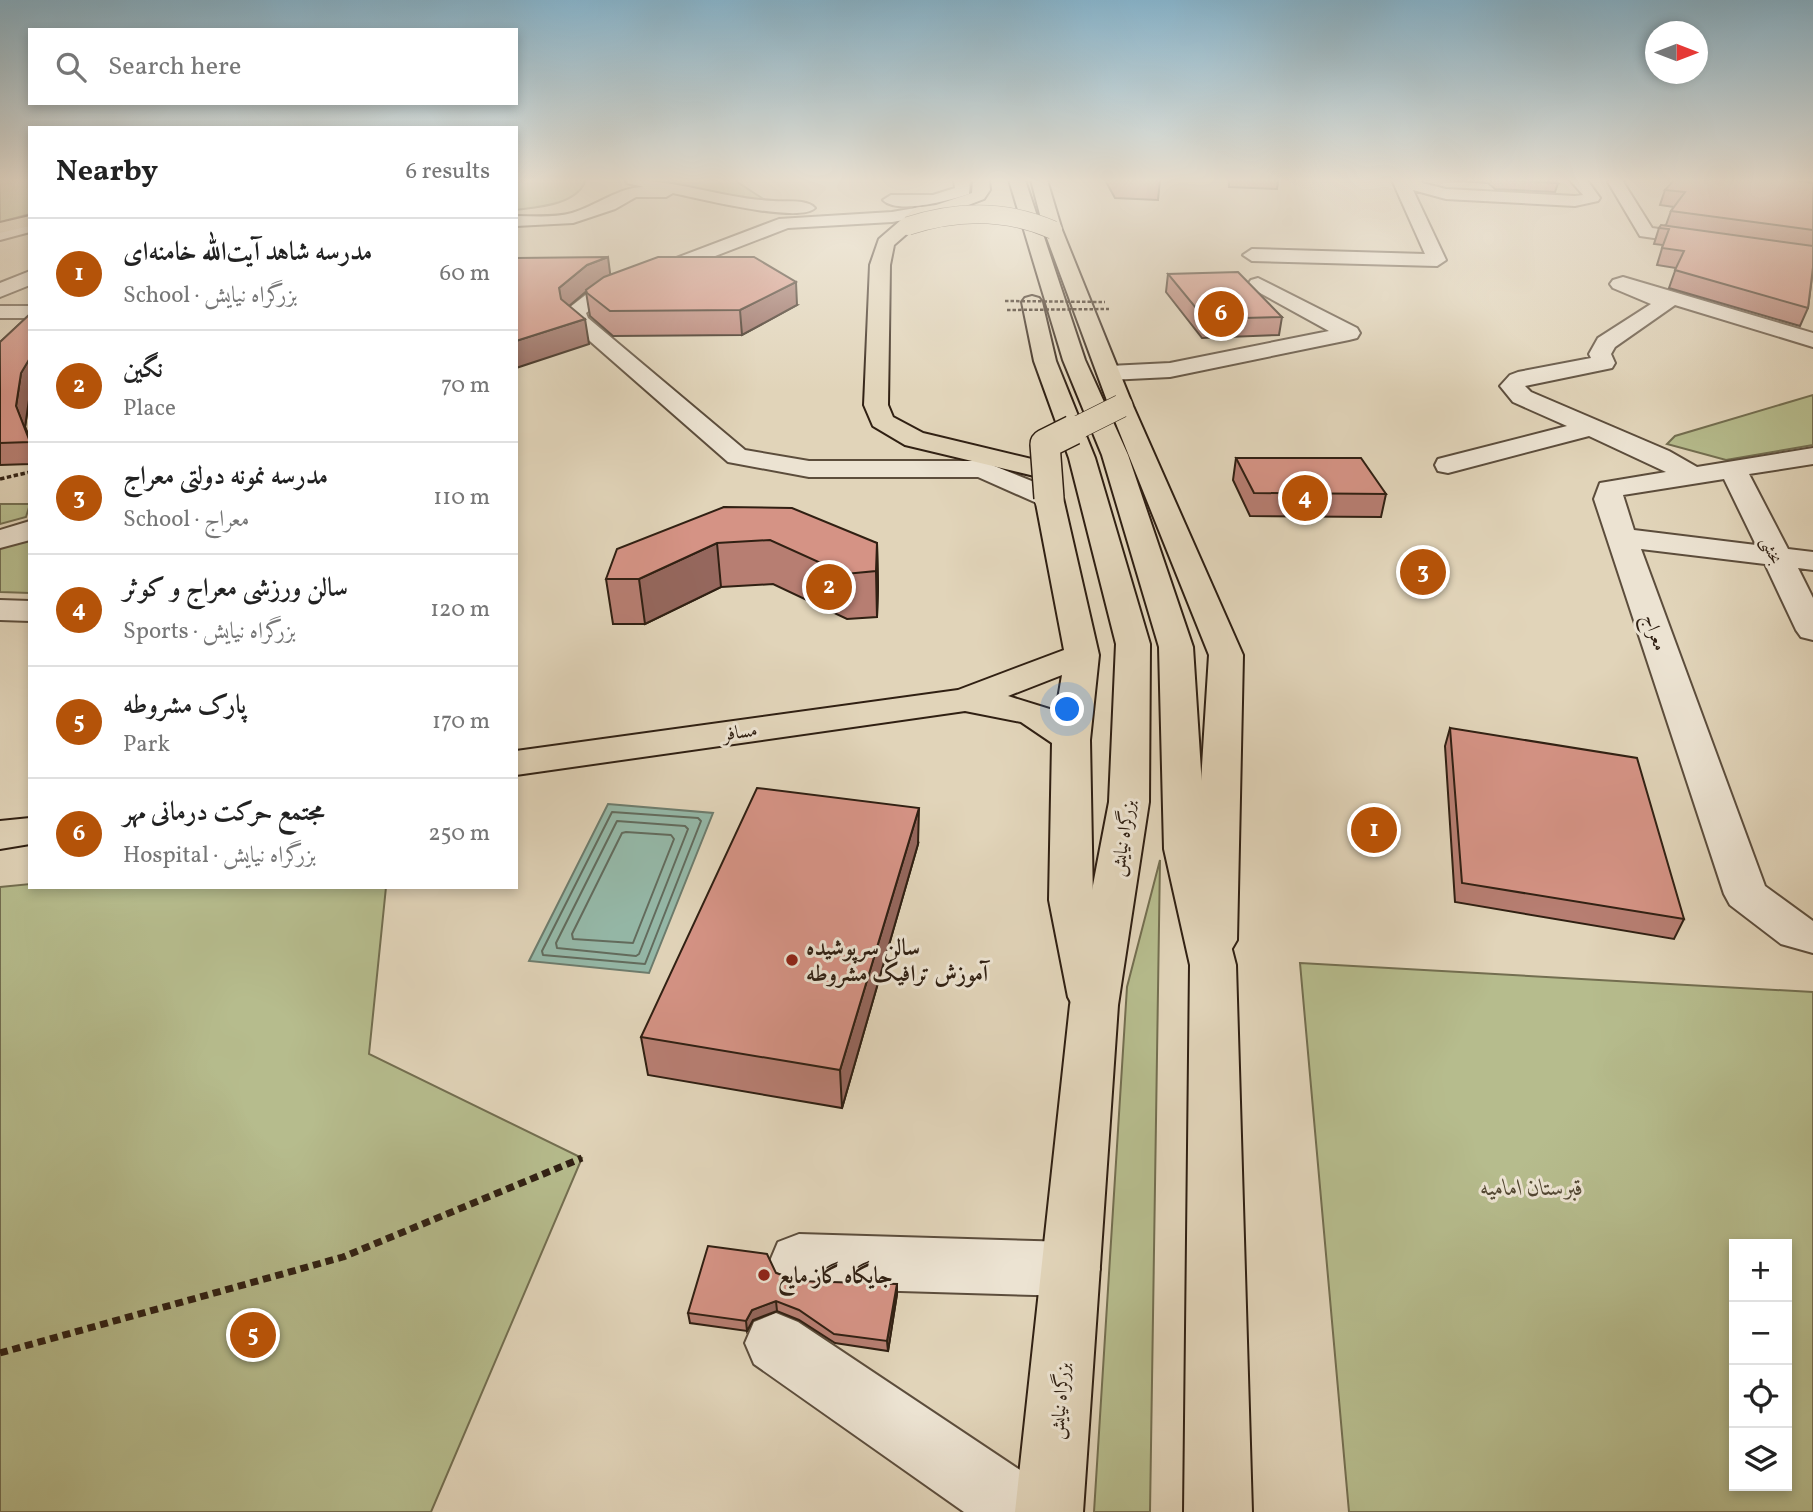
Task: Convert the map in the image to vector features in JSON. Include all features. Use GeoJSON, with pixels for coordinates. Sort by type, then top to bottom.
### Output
{"type":"FeatureCollection","features":[{"type":"Feature","properties":{"kind":"main road"},"geometry":{"type":"LineString","coordinates":[[883,251],[880,265],[876,405],[882,421],[914,439],[1048,484]]}},
{"type":"Feature","properties":{"kind":"main road","name":"بزرگراه نیایش"},"geometry":{"type":"LineString","coordinates":[[1020,251],[1045,360],[1082,458],[1133,644],[1129,802],[1094,1005],[1049,1512]]}},
{"type":"Feature","properties":{"kind":"main road"},"geometry":{"type":"LineString","coordinates":[[1039,251],[1074,360],[1115,455],[1176,647],[1185,849],[1213,965]]}},
{"type":"Feature","properties":{"kind":"main road"},"geometry":{"type":"LineString","coordinates":[[1061,251],[1121,406],[1226,655],[1213,965],[1219,1512]]}},
{"type":"Feature","properties":{"kind":"main road"},"geometry":{"type":"LineString","coordinates":[[1094,1005],[1071,900],[1071,740],[1082,655],[1048,484],[1045,443],[1121,406]]}},
{"type":"Feature","properties":{"kind":"main road"},"geometry":{"type":"LineString","coordinates":[[964,700],[1082,655]]}},
{"type":"Feature","properties":{"kind":"main road"},"geometry":{"type":"LineString","coordinates":[[964,700],[1027,710],[1051,721],[1071,740]]}},
{"type":"Feature","properties":{"kind":"main road","name":"مسافر"},"geometry":{"type":"LineString","coordinates":[[518,763],[964,700]]}},
{"type":"Feature","properties":{"kind":"main road"},"geometry":{"type":"LineString","coordinates":[[0,835],[28,831]]}},
{"type":"Feature","properties":{"kind":"street"},"geometry":{"type":"LineString","coordinates":[[712,251],[598,294],[575,311],[578,321],[737,456],[809,470],[982,469],[1048,484]]}},
{"type":"Feature","properties":{"kind":"street"},"geometry":{"type":"LineString","coordinates":[[1252,255],[1437,260],[1433,251]]}},
{"type":"Feature","properties":{"kind":"street"},"geometry":{"type":"LineString","coordinates":[[1781,251],[1813,255]]}},
{"type":"Feature","properties":{"kind":"street"},"geometry":{"type":"LineString","coordinates":[[0,272],[28,265]]}},
{"type":"Feature","properties":{"kind":"street"},"geometry":{"type":"LineString","coordinates":[[0,291],[28,278]]}},
{"type":"Feature","properties":{"kind":"street"},"geometry":{"type":"LineString","coordinates":[[1109,373],[1170,370],[1349,333],[1258,284]]}},
{"type":"Feature","properties":{"kind":"street"},"geometry":{"type":"LineString","coordinates":[[1694,476],[1660,457],[1522,397],[1512,386],[1526,377],[1604,363],[1600,354],[1606,344],[1666,303],[1620,284],[1633,285],[1813,340]]}},
{"type":"Feature","properties":{"kind":"street"},"geometry":{"type":"LineString","coordinates":[[0,312],[28,312]]}},
{"type":"Feature","properties":{"kind":"street"},"geometry":{"type":"LineString","coordinates":[[1448,465],[1592,427]]}},
{"type":"Feature","properties":{"kind":"street","name":"معراج"},"geometry":{"type":"LineString","coordinates":[[1813,456],[1610,489],[1608,499],[1746,894],[1797,933],[1813,937]]}},
{"type":"Feature","properties":{"kind":"street","name":"بخشی"},"geometry":{"type":"LineString","coordinates":[[1733,469],[1813,630]]}},
{"type":"Feature","properties":{"kind":"street"},"geometry":{"type":"LineString","coordinates":[[0,539],[28,531]]}},
{"type":"Feature","properties":{"kind":"street"},"geometry":{"type":"LineString","coordinates":[[1623,538],[1813,561]]}},
{"type":"Feature","properties":{"kind":"street"},"geometry":{"type":"LineString","coordinates":[[0,610],[28,611]]}},
{"type":"Feature","properties":{"kind":"street"},"geometry":{"type":"LineString","coordinates":[[799,1261],[1071,1269]]}},
{"type":"Feature","properties":{"kind":"street"},"geometry":{"type":"LineString","coordinates":[[776,1343],[1023,1512]]}},
{"type":"Feature","properties":{"kind":"path"},"geometry":{"type":"LineString","coordinates":[[1005,301],[1105,302]]}},
{"type":"Feature","properties":{"kind":"path"},"geometry":{"type":"LineString","coordinates":[[1007,310],[1108,309]]}},
{"type":"Feature","properties":{"kind":"path"},"geometry":{"type":"LineString","coordinates":[[0,478],[28,472]]}},
{"type":"Feature","properties":{"kind":"path"},"geometry":{"type":"LineString","coordinates":[[0,1353],[343,1258],[582,1158]]}},
{"type":"Feature","properties":{"kind":"green space"},"geometry":{"type":"Polygon","coordinates":[[[1813,395],[1813,445],[1726,460],[1667,444],[1675,436],[1813,395]]]}},
{"type":"Feature","properties":{"kind":"green space"},"geometry":{"type":"Polygon","coordinates":[[[0,504],[28,504],[26,517],[0,524],[0,504]]]}},
{"type":"Feature","properties":{"kind":"green space"},"geometry":{"type":"Polygon","coordinates":[[[28,538],[28,593],[0,592],[0,546],[28,538]]]}},
{"type":"Feature","properties":{"kind":"green space"},"geometry":{"type":"Polygon","coordinates":[[[1160,860],[1150,1512],[1094,1512],[1127,987],[1160,860]]]}},
{"type":"Feature","properties":{"kind":"green space"},"geometry":{"type":"Polygon","coordinates":[[[28,884],[28,889],[386,889],[369,1054],[582,1158],[431,1512],[0,1512],[0,887],[28,884]]]}},
{"type":"Feature","properties":{"kind":"green space","name":"قبرستان امامیه"},"geometry":{"type":"Polygon","coordinates":[[[1300,963],[1813,992],[1813,1512],[1349,1512],[1300,963]]]}},
{"type":"Feature","properties":{"kind":"water"},"geometry":{"type":"Polygon","coordinates":[[[608,804],[713,813],[649,973],[529,961],[608,804]]]}},
{"type":"Feature","properties":{"kind":"building"},"geometry":{"type":"Polygon","coordinates":[[[1681,251],[1813,251],[1808,308],[1675,270],[1684,251],[1681,251]]]}},
{"type":"Feature","properties":{"kind":"building"},"geometry":{"type":"Polygon","coordinates":[[[608,257],[587,265],[559,288],[561,299],[585,319],[518,340],[518,258],[608,257]]]}},
{"type":"Feature","properties":{"kind":"building"},"geometry":{"type":"Polygon","coordinates":[[[658,257],[754,257],[796,282],[740,310],[610,311],[587,293],[586,290],[604,277],[658,257]]]}},
{"type":"Feature","properties":{"kind":"building"},"geometry":{"type":"Polygon","coordinates":[[[1238,272],[1282,317],[1205,319],[1168,274],[1238,272]]]}},
{"type":"Feature","properties":{"kind":"building"},"geometry":{"type":"Polygon","coordinates":[[[28,316],[28,361],[21,373],[16,406],[28,442],[0,443],[0,342],[28,316]]]}},
{"type":"Feature","properties":{"kind":"building"},"geometry":{"type":"Polygon","coordinates":[[[1236,458],[1361,458],[1386,494],[1254,493],[1236,458]]]}},
{"type":"Feature","properties":{"kind":"building"},"geometry":{"type":"Polygon","coordinates":[[[724,507],[792,508],[877,543],[876,571],[845,574],[770,540],[717,543],[639,579],[606,579],[617,549],[724,507]]]}},
{"type":"Feature","properties":{"kind":"building"},"geometry":{"type":"Polygon","coordinates":[[[1450,728],[1637,758],[1684,919],[1462,883],[1450,728]]]}},
{"type":"Feature","properties":{"kind":"building","name":"سالن سرپوشیده آموزش ترافیک مشروطه"},"geometry":{"type":"Polygon","coordinates":[[[757,788],[919,808],[840,1070],[641,1037],[757,788]]]}},
{"type":"Feature","properties":{"kind":"building"},"geometry":{"type":"Polygon","coordinates":[[[708,1246],[767,1254],[776,1273],[798,1281],[897,1284],[887,1341],[834,1334],[799,1310],[776,1301],[752,1310],[746,1321],[688,1313],[708,1246]]]}},
{"type":"Feature","properties":{"kind":"place","name":"مجتمع حرکت درمانی مهر"},"geometry":{"type":"Point","coordinates":[1221,314]}},
{"type":"Feature","properties":{"kind":"place","name":"سالن ورزشی معراج و کوثر"},"geometry":{"type":"Point","coordinates":[1305,498]}},
{"type":"Feature","properties":{"kind":"place","name":"مدرسه نمونه دولتی معراج"},"geometry":{"type":"Point","coordinates":[1423,572]}},
{"type":"Feature","properties":{"kind":"place","name":"نگین"},"geometry":{"type":"Point","coordinates":[829,587]}},
{"type":"Feature","properties":{"kind":"place","name":"مدرسه شاهد آیت‌الله خامنه‌ای"},"geometry":{"type":"Point","coordinates":[1374,830]}},
{"type":"Feature","properties":{"kind":"place","name":"سالن سرپوشیده آموزش ترافیک مشروطه"},"geometry":{"type":"Point","coordinates":[792,960]}},
{"type":"Feature","properties":{"kind":"place","name":"جایگاه گاز مایع"},"geometry":{"type":"Point","coordinates":[764,1275]}},
{"type":"Feature","properties":{"kind":"place","name":"پارک مشروطه"},"geometry":{"type":"Point","coordinates":[253,1335]}}]}
